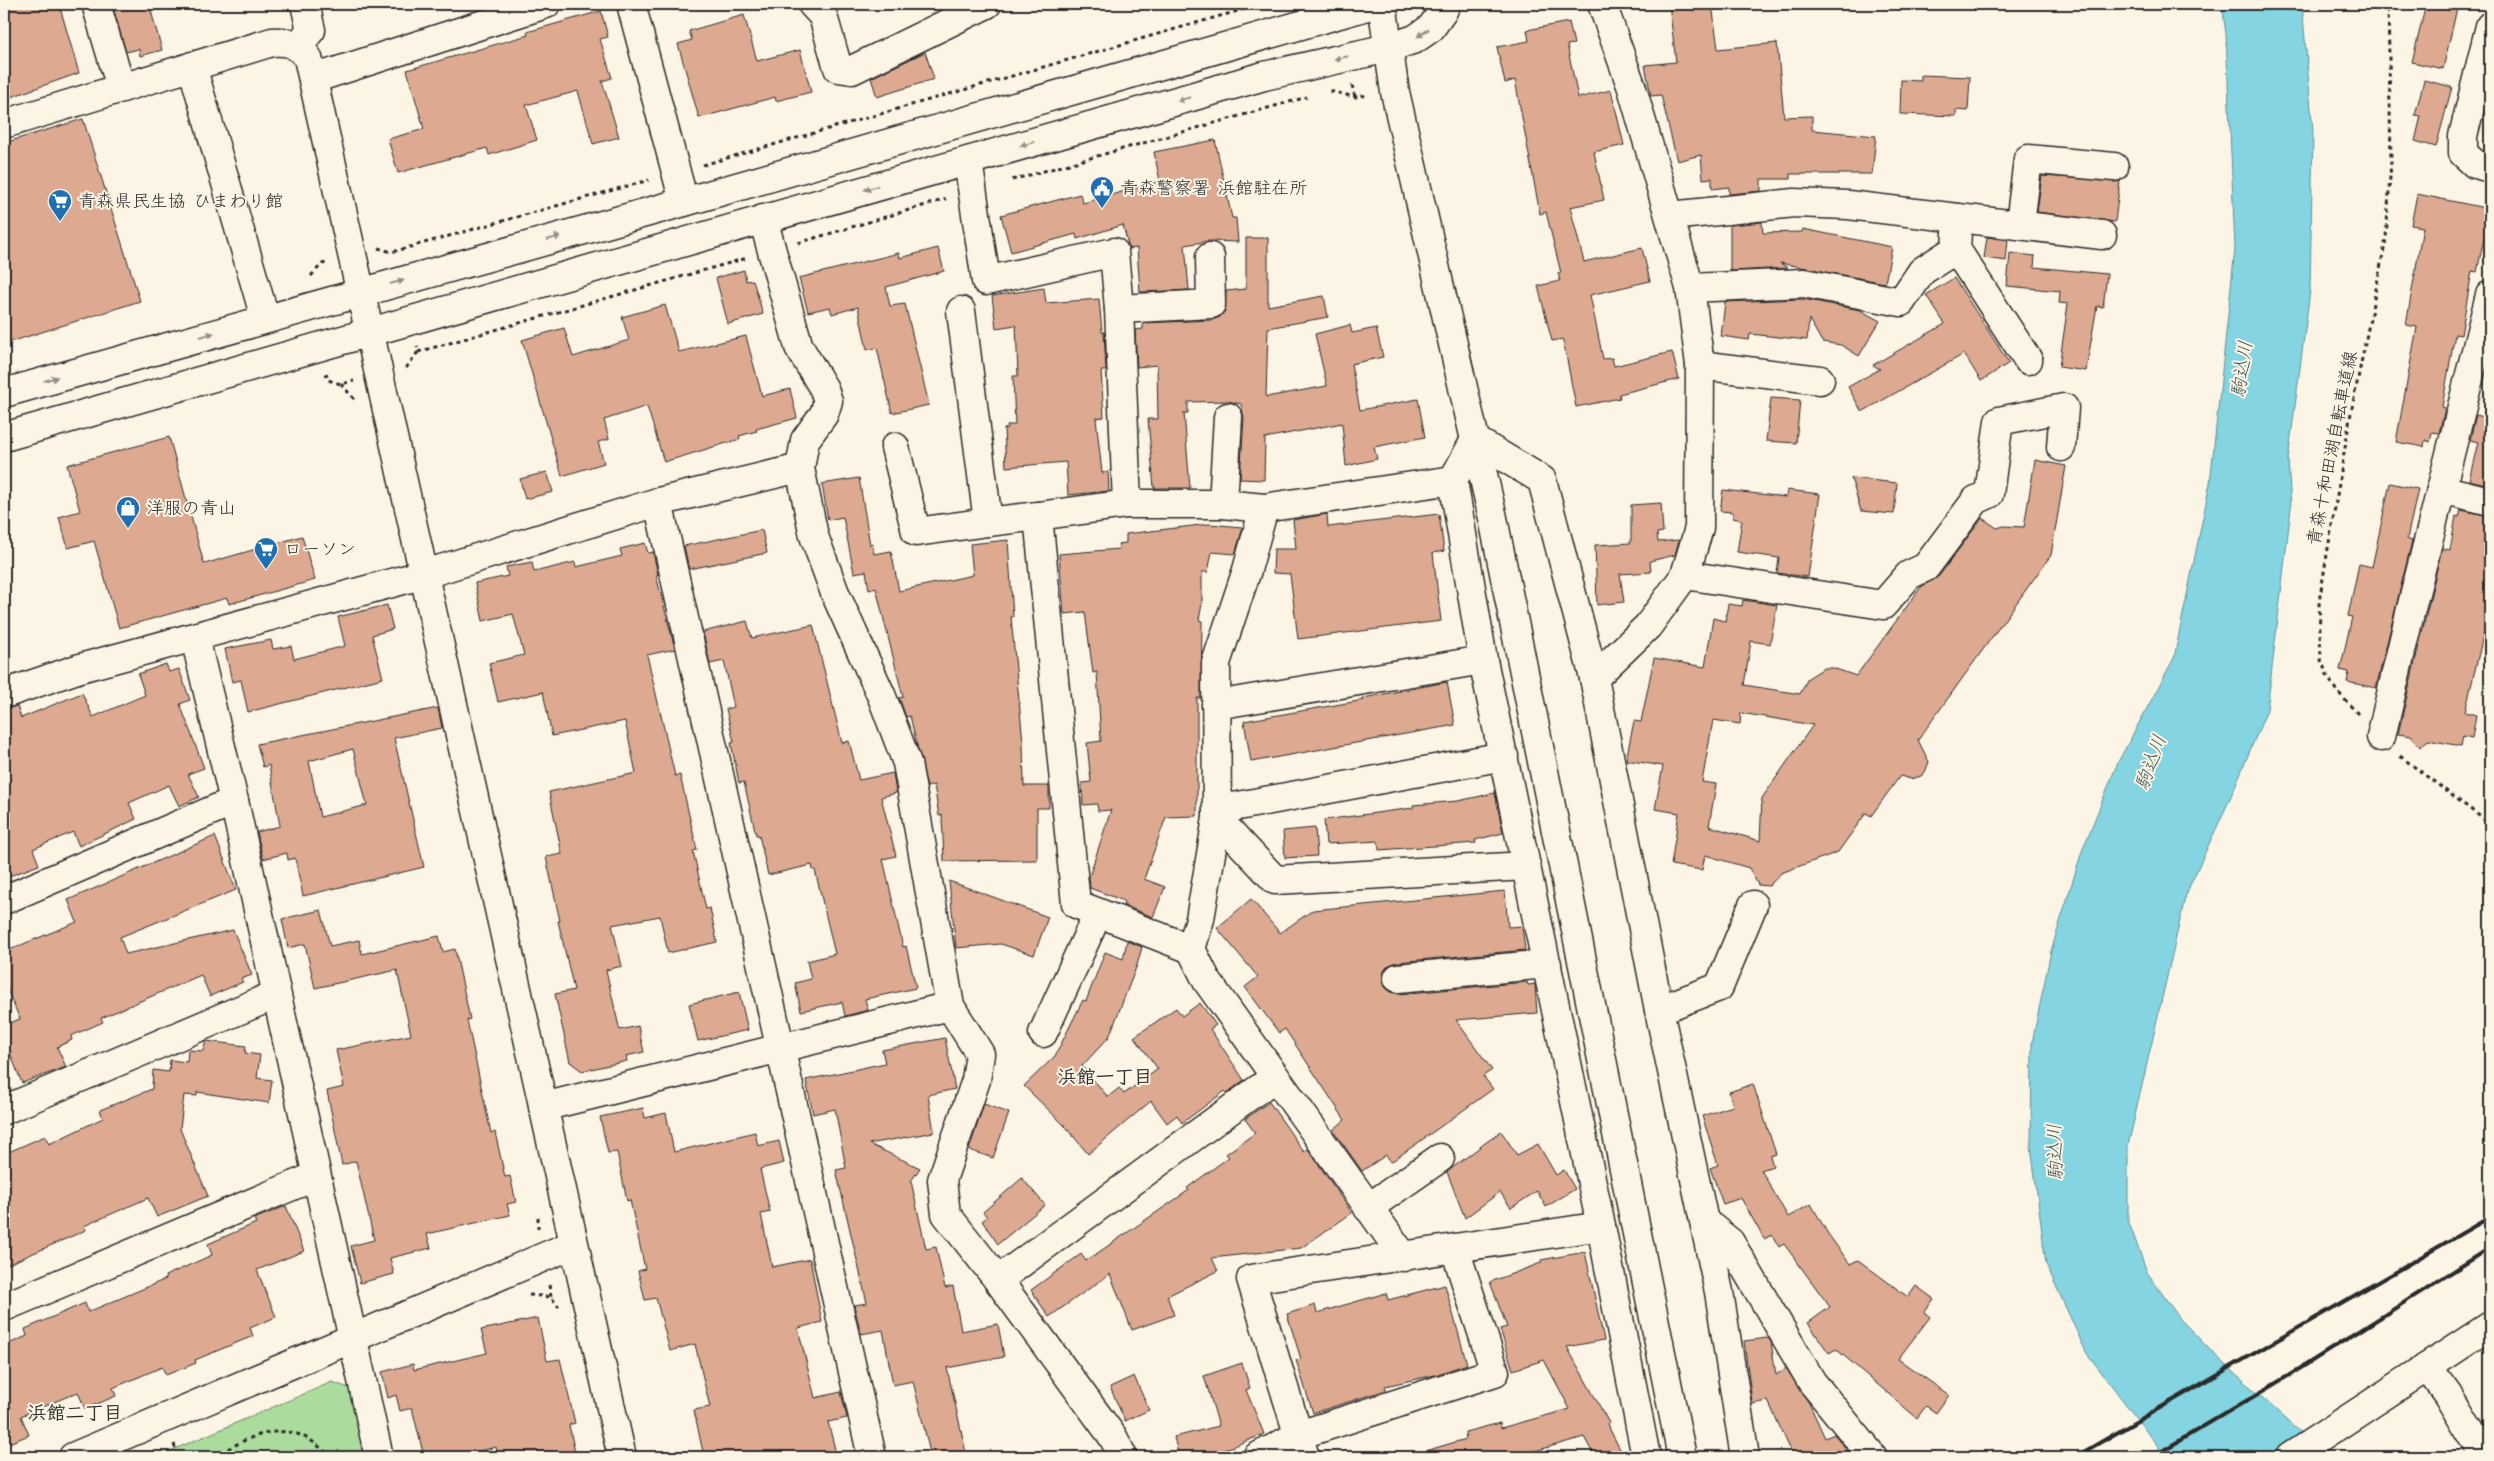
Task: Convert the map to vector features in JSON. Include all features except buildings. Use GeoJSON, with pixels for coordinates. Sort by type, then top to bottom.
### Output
{"type":"FeatureCollection","features":[{"type":"Feature","properties":{"kind":"street"},"geometry":{"type":"LineString","coordinates":[[96,4],[121,88]]}},
{"type":"Feature","properties":{"kind":"street"},"geometry":{"type":"LineString","coordinates":[[298,46],[311,30],[304,4]]}},
{"type":"Feature","properties":{"kind":"street"},"geometry":{"type":"LineString","coordinates":[[313,79],[546,4]]}},
{"type":"Feature","properties":{"kind":"street"},"geometry":{"type":"LineString","coordinates":[[631,4],[684,202]]}},
{"type":"Feature","properties":{"kind":"street"},"geometry":{"type":"LineString","coordinates":[[812,4],[823,16],[838,68],[852,70],[987,4]]}},
{"type":"Feature","properties":{"kind":"street"},"geometry":{"type":"LineString","coordinates":[[4,393],[265,318],[684,202],[1374,4]]}},
{"type":"Feature","properties":{"kind":"street"},"geometry":{"type":"LineString","coordinates":[[1382,4],[1395,92],[1495,528],[1682,1457]]}},
{"type":"Feature","properties":{"kind":"street"},"geometry":{"type":"LineString","coordinates":[[4,437],[1264,76],[1388,48],[1425,33],[1438,20],[1446,4]]}},
{"type":"Feature","properties":{"kind":"street"},"geometry":{"type":"LineString","coordinates":[[1594,678],[1648,626],[1685,575],[1699,528],[1700,365],[1690,288],[1632,88],[1602,4]]}},
{"type":"Feature","properties":{"kind":"street"},"geometry":{"type":"LineString","coordinates":[[2490,26],[2463,136],[2463,153],[2475,164],[2490,168]]}},
{"type":"Feature","properties":{"kind":"street"},"geometry":{"type":"LineString","coordinates":[[4,124],[272,42],[287,41],[298,46],[308,58],[359,293],[370,332],[378,375],[543,1107],[572,1245],[622,1457]]}},
{"type":"Feature","properties":{"kind":"street"},"geometry":{"type":"LineString","coordinates":[[192,66],[265,318]]}},
{"type":"Feature","properties":{"kind":"street"},"geometry":{"type":"LineString","coordinates":[[2020,224],[2028,159],[2114,167]]}},
{"type":"Feature","properties":{"kind":"street"},"geometry":{"type":"LineString","coordinates":[[968,161],[986,281],[1114,252],[1119,309],[1127,504]]}},
{"type":"Feature","properties":{"kind":"street"},"geometry":{"type":"LineString","coordinates":[[1670,216],[1794,203],[1848,205],[2102,235]]}},
{"type":"Feature","properties":{"kind":"street"},"geometry":{"type":"LineString","coordinates":[[1958,218],[1956,250],[2028,360]]}},
{"type":"Feature","properties":{"kind":"street"},"geometry":{"type":"LineString","coordinates":[[763,219],[799,348],[824,389],[828,401],[824,414],[806,440],[800,468],[814,536],[835,593],[882,697],[907,763],[950,1006],[980,1054],[976,1080],[942,1180],[946,1214],[998,1280],[1113,1437],[1123,1457]]}},
{"type":"Feature","properties":{"kind":"street"},"geometry":{"type":"LineString","coordinates":[[1690,288],[1804,283],[1901,302],[1922,271],[1956,250]]}},
{"type":"Feature","properties":{"kind":"street"},"geometry":{"type":"LineString","coordinates":[[1119,309],[1211,304],[1210,257]]}},
{"type":"Feature","properties":{"kind":"street"},"geometry":{"type":"LineString","coordinates":[[2381,737],[2441,489],[2489,306]]}},
{"type":"Feature","properties":{"kind":"street"},"geometry":{"type":"LineString","coordinates":[[961,311],[988,522]]}},
{"type":"Feature","properties":{"kind":"street"},"geometry":{"type":"LineString","coordinates":[[1700,365],[1820,380]]}},
{"type":"Feature","properties":{"kind":"street"},"geometry":{"type":"LineString","coordinates":[[1685,575],[1883,605],[1909,575],[1926,568],[1976,500],[1989,494],[1999,421],[2064,408],[2061,447]]}},
{"type":"Feature","properties":{"kind":"street"},"geometry":{"type":"LineString","coordinates":[[1224,504],[1228,417]]}},
{"type":"Feature","properties":{"kind":"street"},"geometry":{"type":"LineString","coordinates":[[1475,440],[1453,480],[1483,660],[1601,1226],[1646,1457]]}},
{"type":"Feature","properties":{"kind":"street"},"geometry":{"type":"LineString","coordinates":[[1475,440],[1542,480],[1594,678],[1659,1010],[1719,1292],[1745,1457]]}},
{"type":"Feature","properties":{"kind":"street"},"geometry":{"type":"LineString","coordinates":[[895,448],[916,532],[1127,504],[1224,504],[1264,508],[1453,480]]}},
{"type":"Feature","properties":{"kind":"street"},"geometry":{"type":"LineString","coordinates":[[4,694],[80,668],[196,638],[424,574],[658,502],[800,468]]}},
{"type":"Feature","properties":{"kind":"street"},"geometry":{"type":"LineString","coordinates":[[2441,489],[2490,501]]}},
{"type":"Feature","properties":{"kind":"street"},"geometry":{"type":"LineString","coordinates":[[658,502],[872,1457]]}},
{"type":"Feature","properties":{"kind":"street"},"geometry":{"type":"LineString","coordinates":[[1191,949],[1200,918],[1217,814],[1216,663],[1247,570],[1264,508]]}},
{"type":"Feature","properties":{"kind":"street"},"geometry":{"type":"LineString","coordinates":[[1038,516],[1076,904],[1191,949],[1207,981],[1404,1258]]}},
{"type":"Feature","properties":{"kind":"street"},"geometry":{"type":"LineString","coordinates":[[196,638],[234,800],[275,995],[379,1457]]}},
{"type":"Feature","properties":{"kind":"street"},"geometry":{"type":"LineString","coordinates":[[1216,706],[1483,660]]}},
{"type":"Feature","properties":{"kind":"street"},"geometry":{"type":"LineString","coordinates":[[1217,814],[1504,756]]}},
{"type":"Feature","properties":{"kind":"street"},"geometry":{"type":"LineString","coordinates":[[4,900],[234,800]]}},
{"type":"Feature","properties":{"kind":"street"},"geometry":{"type":"LineString","coordinates":[[1217,814],[1275,880],[1526,866]]}},
{"type":"Feature","properties":{"kind":"street"},"geometry":{"type":"LineString","coordinates":[[1659,1010],[1719,987],[1753,905]]}},
{"type":"Feature","properties":{"kind":"street"},"geometry":{"type":"LineString","coordinates":[[1043,1033],[1098,913]]}},
{"type":"Feature","properties":{"kind":"street"},"geometry":{"type":"LineString","coordinates":[[1398,978],[1547,964]]}},
{"type":"Feature","properties":{"kind":"street"},"geometry":{"type":"LineString","coordinates":[[4,1110],[275,995]]}},
{"type":"Feature","properties":{"kind":"street"},"geometry":{"type":"LineString","coordinates":[[543,1107],[950,1006]]}},
{"type":"Feature","properties":{"kind":"street"},"geometry":{"type":"LineString","coordinates":[[998,1280],[1275,1077]]}},
{"type":"Feature","properties":{"kind":"street"},"geometry":{"type":"LineString","coordinates":[[1368,1208],[1440,1158]]}},
{"type":"Feature","properties":{"kind":"street"},"geometry":{"type":"LineString","coordinates":[[4,1307],[316,1176]]}},
{"type":"Feature","properties":{"kind":"street"},"geometry":{"type":"LineString","coordinates":[[1705,1222],[1730,1242],[1812,1382],[1873,1457]]}},
{"type":"Feature","properties":{"kind":"street"},"geometry":{"type":"LineString","coordinates":[[1302,1446],[1251,1279],[1404,1258],[1601,1226]]}},
{"type":"Feature","properties":{"kind":"street"},"geometry":{"type":"LineString","coordinates":[[73,1457],[572,1245]]}},
{"type":"Feature","properties":{"kind":"street"},"geometry":{"type":"LineString","coordinates":[[1258,1457],[1302,1446],[1495,1372],[1455,1249]]}},
{"type":"Feature","properties":{"kind":"street"},"geometry":{"type":"LineString","coordinates":[[2290,1457],[2368,1404],[2490,1326]]}},
{"type":"Feature","properties":{"kind":"street"},"geometry":{"type":"LineString","coordinates":[[2427,1367],[2448,1394],[2485,1457]]}},
{"type":"Feature","properties":{"kind":"path"},"geometry":{"type":"LineString","coordinates":[[392,252],[1262,4]]}},
{"type":"Feature","properties":{"kind":"path","name":"青森十和田湖自転車道線"},"geometry":{"type":"LineString","coordinates":[[2388,4],[2392,142],[2386,239],[2350,418],[2319,602],[2321,660],[2336,690],[2381,737],[2424,775],[2490,824]]}},
{"type":"Feature","properties":{"kind":"path"},"geometry":{"type":"LineString","coordinates":[[1328,91],[1355,97],[1395,92]]}},
{"type":"Feature","properties":{"kind":"path"},"geometry":{"type":"LineString","coordinates":[[418,352],[772,251],[972,191],[1310,96]]}},
{"type":"Feature","properties":{"kind":"path"},"geometry":{"type":"LineString","coordinates":[[214,1457],[253,1436],[281,1431],[309,1439],[332,1457]]}},
{"type":"Feature","properties":{"kind":"path"},"geometry":{"type":"LineString","coordinates":[[173,1442],[178,1457]]}},
{"type":"Feature","properties":{"kind":"green space"},"geometry":{"type":"Polygon","coordinates":[[[332,1382],[349,1388],[365,1457],[156,1457],[332,1382]]]}},
{"type":"Feature","properties":{"kind":"water","name":"駒込川"},"geometry":{"type":"Polygon","coordinates":[[[2222,4],[2302,4],[2313,132],[2310,291],[2288,460],[2291,508],[2267,710],[2228,803],[2186,894],[2128,1146],[2128,1220],[2147,1272],[2180,1319],[2213,1353],[2328,1457],[2166,1457],[2086,1352],[2046,1264],[2031,1146],[2032,1043],[2051,951],[2082,851],[2118,762],[2174,658],[2210,483],[2235,249],[2226,34],[2222,4]]]}},
{"type":"Feature","properties":{"kind":"railway"},"geometry":{"type":"LineString","coordinates":[[2075,1457],[2490,1217]]}},
{"type":"Feature","properties":{"kind":"railway"},"geometry":{"type":"LineString","coordinates":[[2152,1457],[2293,1373],[2490,1248]]}},
{"type":"Feature","properties":{"kind":"place","name":"青森警察署 浜館駐在所"},"geometry":{"type":"Point","coordinates":[1102,209]}},
{"type":"Feature","properties":{"kind":"place","name":"青森県民生協 ひまわり館"},"geometry":{"type":"Point","coordinates":[60,222]}},
{"type":"Feature","properties":{"kind":"place","name":"洋服の青山"},"geometry":{"type":"Point","coordinates":[128,529]}},
{"type":"Feature","properties":{"kind":"place","name":"ローソン"},"geometry":{"type":"Point","coordinates":[266,570]}},
{"type":"Feature","properties":{"kind":"district","name":"浜館一丁目"},"geometry":{"type":"Point","coordinates":[1105,1076]}},
{"type":"Feature","properties":{"kind":"district","name":"浜館二丁目"},"geometry":{"type":"Point","coordinates":[75,1412]}}]}
